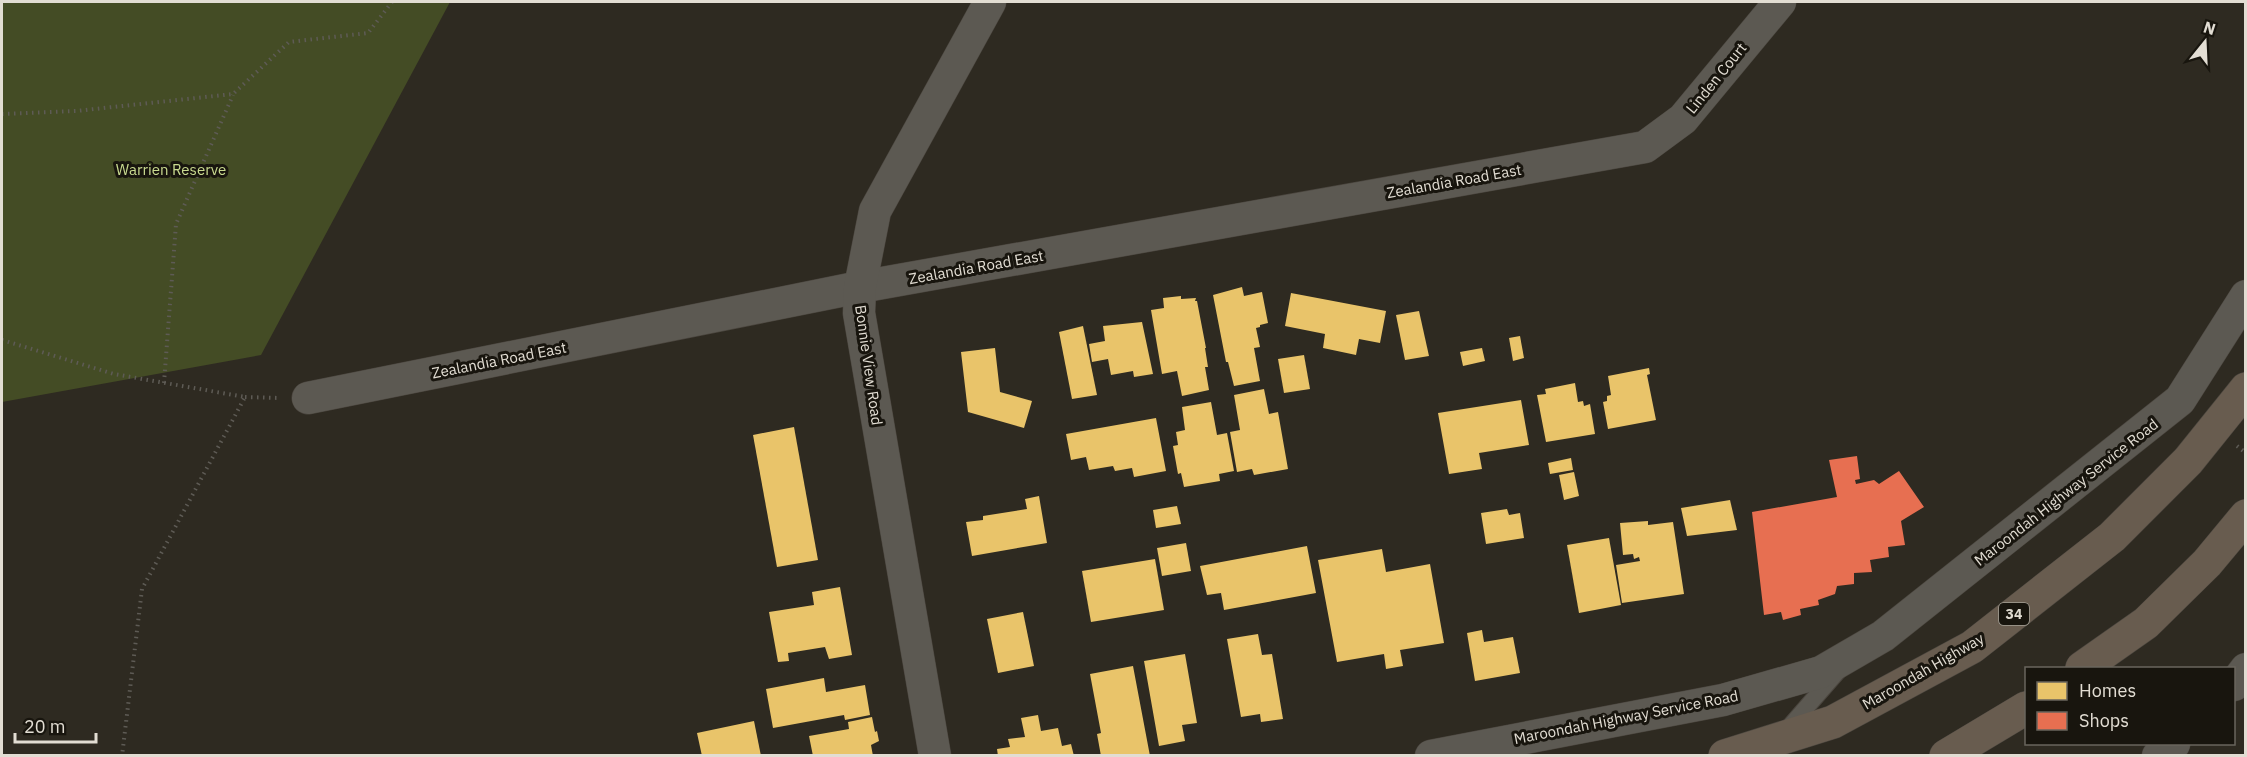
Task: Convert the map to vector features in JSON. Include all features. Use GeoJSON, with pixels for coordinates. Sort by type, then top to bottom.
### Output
{"type":"FeatureCollection","features":[{"type":"Feature","properties":{"kind":"highway","name":"Maroondah Highway"},"geometry":{"type":"LineString","coordinates":[[1725,756],[1833,722],[1972,647],[2119,531],[2188,461],[2246,389]]}},
{"type":"Feature","properties":{"kind":"highway"},"geometry":{"type":"LineString","coordinates":[[2085,667],[2145,623],[2207,563],[2246,516]]}},
{"type":"Feature","properties":{"kind":"highway"},"geometry":{"type":"LineString","coordinates":[[1946,756],[2025,709]]}},
{"type":"Feature","properties":{"kind":"street","name":"Bonnie View Road"},"geometry":{"type":"LineString","coordinates":[[935,756],[859,313],[860,287],[874,211],[990,2]]}},
{"type":"Feature","properties":{"kind":"street","name":"Linden Court"},"geometry":{"type":"LineString","coordinates":[[1645,147],[1683,119],[1780,2]]}},
{"type":"Feature","properties":{"kind":"street","name":"Zealandia Road East"},"geometry":{"type":"LineString","coordinates":[[308,398],[860,287],[1645,147]]}},
{"type":"Feature","properties":{"kind":"street","name":"Maroondah Highway Service Road"},"geometry":{"type":"LineString","coordinates":[[1431,756],[1724,700],[1821,672],[1851,656],[1883,636],[2100,466],[2180,400],[2246,296]]}},
{"type":"Feature","properties":{"kind":"street"},"geometry":{"type":"LineString","coordinates":[[2235,684],[2246,669]]}},
{"type":"Feature","properties":{"kind":"street"},"geometry":{"type":"LineString","coordinates":[[2158,756],[2173,745]]}},
{"type":"Feature","properties":{"kind":"lane","name":"Maroondah Highway Service Road"},"geometry":{"type":"LineString","coordinates":[[1777,740],[1851,656]]}},
{"type":"Feature","properties":{"kind":"path"},"geometry":{"type":"LineString","coordinates":[[164,382],[176,224],[233,94],[289,42],[369,33],[392,2]]}},
{"type":"Feature","properties":{"kind":"path"},"geometry":{"type":"LineString","coordinates":[[2,114],[76,111],[233,94]]}},
{"type":"Feature","properties":{"kind":"path"},"geometry":{"type":"LineString","coordinates":[[2,340],[114,374],[245,397],[308,398]]}},
{"type":"Feature","properties":{"kind":"path"},"geometry":{"type":"LineString","coordinates":[[122,756],[142,589],[245,397]]}},
{"type":"Feature","properties":{"kind":"green space","name":"Warrien Reserve"},"geometry":{"type":"Polygon","coordinates":[[[2,2],[450,2],[261,355],[2,402],[2,2]]]}},
{"type":"Feature","properties":{"kind":"building: Homes"},"geometry":{"type":"Polygon","coordinates":[[[1242,287],[1244,296],[1262,292],[1268,323],[1256,328],[1260,347],[1254,348],[1260,381],[1234,386],[1228,362],[1226,362],[1213,295],[1242,287]]]}},
{"type":"Feature","properties":{"kind":"building: Homes"},"geometry":{"type":"Polygon","coordinates":[[[1291,293],[1386,311],[1380,343],[1359,339],[1356,355],[1323,348],[1325,334],[1285,326],[1291,293]]]}},
{"type":"Feature","properties":{"kind":"building: Homes"},"geometry":{"type":"Polygon","coordinates":[[[1181,296],[1181,299],[1196,298],[1195,301],[1197,301],[1206,348],[1208,367],[1205,367],[1209,390],[1182,396],[1177,371],[1162,374],[1151,310],[1164,308],[1163,298],[1181,296]]]}},
{"type":"Feature","properties":{"kind":"building: Homes"},"geometry":{"type":"Polygon","coordinates":[[[1419,311],[1429,356],[1405,360],[1396,315],[1419,311]]]}},
{"type":"Feature","properties":{"kind":"building: Homes"},"geometry":{"type":"Polygon","coordinates":[[[1142,322],[1153,374],[1134,377],[1133,371],[1111,375],[1108,359],[1092,362],[1089,344],[1105,341],[1103,326],[1142,322]]]}},
{"type":"Feature","properties":{"kind":"building: Homes"},"geometry":{"type":"Polygon","coordinates":[[[1083,326],[1097,395],[1072,399],[1059,332],[1083,326]]]}},
{"type":"Feature","properties":{"kind":"building: Homes"},"geometry":{"type":"Polygon","coordinates":[[[1520,336],[1524,358],[1513,361],[1509,338],[1520,336]]]}},
{"type":"Feature","properties":{"kind":"building: Homes"},"geometry":{"type":"Polygon","coordinates":[[[995,348],[1000,392],[1032,401],[1024,428],[968,412],[961,352],[995,348]]]}},
{"type":"Feature","properties":{"kind":"building: Homes"},"geometry":{"type":"Polygon","coordinates":[[[1482,348],[1485,361],[1463,366],[1460,352],[1482,348]]]}},
{"type":"Feature","properties":{"kind":"building: Homes"},"geometry":{"type":"Polygon","coordinates":[[[1304,355],[1310,389],[1284,393],[1278,359],[1304,355]]]}},
{"type":"Feature","properties":{"kind":"building: Homes"},"geometry":{"type":"Polygon","coordinates":[[[1649,368],[1650,374],[1647,375],[1656,420],[1608,429],[1603,402],[1607,401],[1607,396],[1611,395],[1608,376],[1649,368]]]}},
{"type":"Feature","properties":{"kind":"building: Homes"},"geometry":{"type":"Polygon","coordinates":[[[1575,383],[1578,402],[1583,401],[1584,406],[1590,404],[1595,434],[1546,442],[1537,395],[1546,394],[1545,389],[1575,383]]]}},
{"type":"Feature","properties":{"kind":"building: Homes"},"geometry":{"type":"Polygon","coordinates":[[[1264,389],[1269,414],[1278,412],[1288,469],[1254,475],[1252,469],[1237,472],[1230,432],[1240,430],[1234,395],[1264,389]]]}},
{"type":"Feature","properties":{"kind":"building: Homes"},"geometry":{"type":"Polygon","coordinates":[[[1521,400],[1529,445],[1479,453],[1482,469],[1449,474],[1438,413],[1521,400]]]}},
{"type":"Feature","properties":{"kind":"building: Homes"},"geometry":{"type":"Polygon","coordinates":[[[1211,402],[1217,435],[1227,433],[1234,471],[1219,474],[1220,481],[1184,487],[1181,473],[1178,474],[1173,446],[1178,445],[1176,432],[1185,430],[1182,407],[1211,402]]]}},
{"type":"Feature","properties":{"kind":"building: Homes"},"geometry":{"type":"Polygon","coordinates":[[[1156,418],[1166,471],[1134,477],[1132,468],[1115,471],[1113,466],[1089,470],[1086,457],[1071,460],[1066,434],[1156,418]]]}},
{"type":"Feature","properties":{"kind":"building: Homes"},"geometry":{"type":"Polygon","coordinates":[[[794,427],[818,560],[777,567],[753,435],[794,427]]]}},
{"type":"Feature","properties":{"kind":"building: Homes"},"geometry":{"type":"Polygon","coordinates":[[[1571,458],[1573,470],[1550,474],[1548,463],[1571,458]]]}},
{"type":"Feature","properties":{"kind":"building: Homes"},"geometry":{"type":"Polygon","coordinates":[[[1574,472],[1579,496],[1564,500],[1559,475],[1574,472]]]}},
{"type":"Feature","properties":{"kind":"building: Homes"},"geometry":{"type":"Polygon","coordinates":[[[1039,496],[1047,543],[972,556],[966,522],[983,520],[983,516],[1027,509],[1025,499],[1039,496]]]}},
{"type":"Feature","properties":{"kind":"building: Homes"},"geometry":{"type":"Polygon","coordinates":[[[1730,500],[1737,530],[1687,536],[1681,508],[1730,500]]]}},
{"type":"Feature","properties":{"kind":"building: Homes"},"geometry":{"type":"Polygon","coordinates":[[[1177,506],[1181,524],[1156,528],[1153,510],[1177,506]]]}},
{"type":"Feature","properties":{"kind":"building: Homes"},"geometry":{"type":"Polygon","coordinates":[[[1507,509],[1509,515],[1520,513],[1524,538],[1486,544],[1481,513],[1507,509]]]}},
{"type":"Feature","properties":{"kind":"building: Homes"},"geometry":{"type":"Polygon","coordinates":[[[1648,521],[1648,525],[1673,522],[1684,594],[1622,603],[1616,565],[1640,561],[1639,557],[1634,559],[1633,554],[1623,555],[1620,523],[1648,521]]]}},
{"type":"Feature","properties":{"kind":"building: Homes"},"geometry":{"type":"Polygon","coordinates":[[[1609,538],[1621,605],[1579,613],[1567,545],[1609,538]]]}},
{"type":"Feature","properties":{"kind":"building: Homes"},"geometry":{"type":"Polygon","coordinates":[[[1186,543],[1191,571],[1162,576],[1157,548],[1186,543]]]}},
{"type":"Feature","properties":{"kind":"building: Homes"},"geometry":{"type":"Polygon","coordinates":[[[1307,546],[1316,593],[1224,610],[1221,593],[1207,595],[1200,566],[1307,546]]]}},
{"type":"Feature","properties":{"kind":"building: Homes"},"geometry":{"type":"Polygon","coordinates":[[[1382,549],[1386,572],[1430,564],[1444,643],[1400,650],[1403,666],[1386,669],[1384,654],[1337,662],[1318,560],[1382,549]]]}},
{"type":"Feature","properties":{"kind":"building: Homes"},"geometry":{"type":"Polygon","coordinates":[[[1155,559],[1164,610],[1091,622],[1082,571],[1155,559]]]}},
{"type":"Feature","properties":{"kind":"building: Homes"},"geometry":{"type":"Polygon","coordinates":[[[840,587],[852,655],[829,659],[825,647],[788,653],[789,661],[778,662],[769,612],[814,605],[812,592],[840,587]]]}},
{"type":"Feature","properties":{"kind":"building: Homes"},"geometry":{"type":"Polygon","coordinates":[[[1023,612],[1034,666],[998,673],[987,619],[1023,612]]]}},
{"type":"Feature","properties":{"kind":"building: Homes"},"geometry":{"type":"Polygon","coordinates":[[[1482,630],[1484,642],[1513,637],[1520,673],[1475,681],[1467,633],[1482,630]]]}},
{"type":"Feature","properties":{"kind":"building: Homes"},"geometry":{"type":"Polygon","coordinates":[[[1258,634],[1262,655],[1272,654],[1283,719],[1261,722],[1260,714],[1241,717],[1227,639],[1258,634]]]}},
{"type":"Feature","properties":{"kind":"building: Homes"},"geometry":{"type":"Polygon","coordinates":[[[1185,654],[1197,723],[1182,725],[1185,741],[1159,746],[1144,661],[1185,654]]]}},
{"type":"Feature","properties":{"kind":"building: Homes"},"geometry":{"type":"Polygon","coordinates":[[[1133,666],[1150,756],[1101,756],[1097,734],[1101,733],[1090,674],[1133,666]]]}},
{"type":"Feature","properties":{"kind":"building: Homes"},"geometry":{"type":"Polygon","coordinates":[[[824,678],[826,692],[865,685],[870,715],[845,720],[844,715],[773,728],[766,689],[824,678]]]}},
{"type":"Feature","properties":{"kind":"building: Homes"},"geometry":{"type":"Polygon","coordinates":[[[1038,715],[1041,731],[1058,728],[1062,746],[1071,744],[1074,756],[998,756],[997,749],[1010,747],[1008,739],[1025,737],[1021,718],[1038,715]]]}},
{"type":"Feature","properties":{"kind":"building: Homes"},"geometry":{"type":"Polygon","coordinates":[[[872,717],[879,741],[871,745],[873,756],[828,756],[827,754],[813,756],[809,736],[849,729],[848,722],[872,717]]]}},
{"type":"Feature","properties":{"kind":"building: Homes"},"geometry":{"type":"Polygon","coordinates":[[[754,721],[761,756],[702,756],[697,733],[754,721]]]}},
{"type":"Feature","properties":{"kind":"building: Shops"},"geometry":{"type":"Polygon","coordinates":[[[1857,456],[1860,479],[1855,480],[1856,484],[1874,480],[1879,484],[1899,471],[1924,507],[1901,521],[1905,545],[1888,547],[1889,557],[1870,560],[1872,572],[1854,573],[1854,584],[1837,586],[1835,594],[1818,600],[1819,605],[1800,609],[1801,615],[1783,620],[1781,612],[1764,615],[1752,512],[1837,497],[1829,460],[1857,456]]]}}]}
